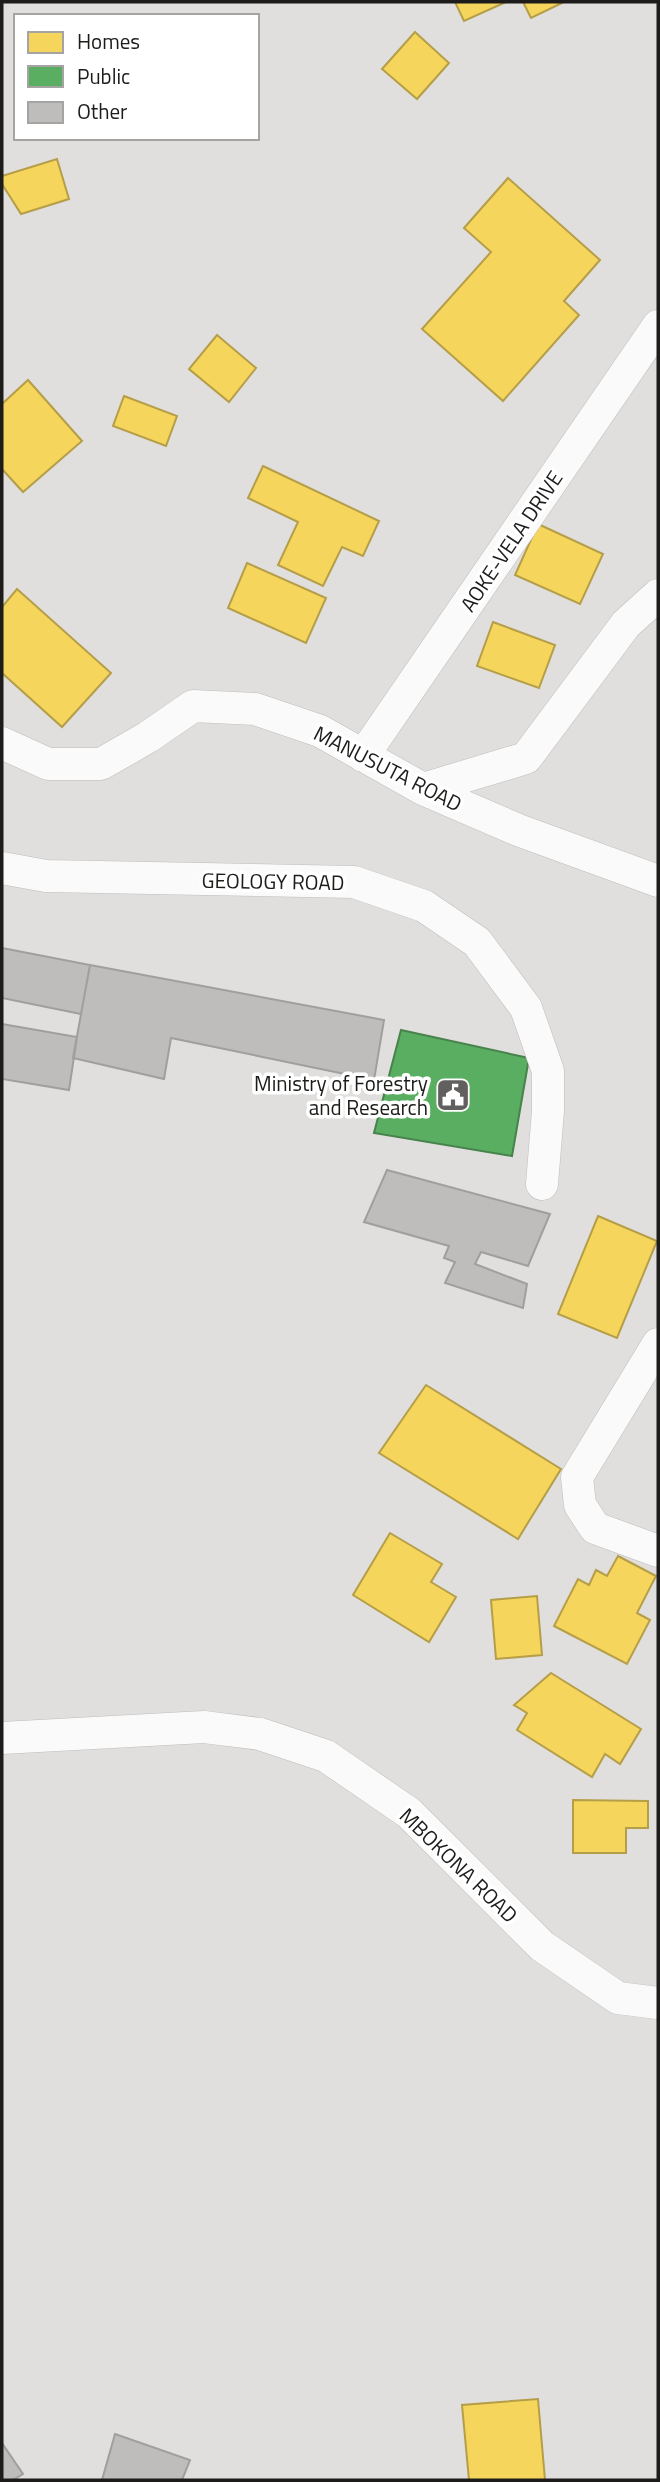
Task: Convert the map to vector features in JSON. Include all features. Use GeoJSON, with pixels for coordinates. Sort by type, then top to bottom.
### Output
{"type":"FeatureCollection","features":[{"type":"Feature","properties":{"kind":"street","name":"AOKE-VELA DRIVE"},"geometry":{"type":"LineString","coordinates":[[363,756],[658,326]]}},
{"type":"Feature","properties":{"kind":"street"},"geometry":{"type":"LineString","coordinates":[[423,789],[526,758],[626,624],[658,595]]}},
{"type":"Feature","properties":{"kind":"street","name":"MANUSUTA ROAD"},"geometry":{"type":"LineString","coordinates":[[2,743],[48,764],[101,764],[148,737],[193,706],[255,709],[320,731],[423,789],[518,830],[658,881]]}},
{"type":"Feature","properties":{"kind":"street","name":"GEOLOGY ROAD"},"geometry":{"type":"LineString","coordinates":[[2,868],[46,876],[354,882],[424,905],[477,942],[526,1008],[548,1071],[548,1111],[542,1184]]}},
{"type":"Feature","properties":{"kind":"street"},"geometry":{"type":"LineString","coordinates":[[658,1345],[577,1477],[580,1505],[595,1528],[658,1551]]}},
{"type":"Feature","properties":{"kind":"street","name":"MBOKONA ROAD"},"geometry":{"type":"LineString","coordinates":[[2,1738],[204,1727],[260,1734],[326,1756],[409,1813],[542,1946],[618,1997],[658,2003]]}},
{"type":"Feature","properties":{"kind":"building: Homes"},"geometry":{"type":"Polygon","coordinates":[[[455,2],[506,2],[464,21],[455,2]]]}},
{"type":"Feature","properties":{"kind":"building: Homes"},"geometry":{"type":"Polygon","coordinates":[[[523,2],[564,2],[531,18],[523,2]]]}},
{"type":"Feature","properties":{"kind":"building: Homes"},"geometry":{"type":"Polygon","coordinates":[[[415,32],[449,63],[417,99],[382,69],[415,32]]]}},
{"type":"Feature","properties":{"kind":"building: Homes"},"geometry":{"type":"Polygon","coordinates":[[[57,159],[69,199],[21,214],[2,184],[2,176],[57,159]]]}},
{"type":"Feature","properties":{"kind":"building: Homes"},"geometry":{"type":"Polygon","coordinates":[[[508,178],[600,260],[564,301],[579,315],[503,401],[422,329],[491,252],[464,228],[508,178]]]}},
{"type":"Feature","properties":{"kind":"building: Homes"},"geometry":{"type":"Polygon","coordinates":[[[217,335],[256,368],[229,402],[189,369],[217,335]]]}},
{"type":"Feature","properties":{"kind":"building: Homes"},"geometry":{"type":"Polygon","coordinates":[[[28,380],[82,441],[23,492],[2,469],[2,404],[28,380]]]}},
{"type":"Feature","properties":{"kind":"building: Homes"},"geometry":{"type":"Polygon","coordinates":[[[124,396],[177,416],[166,446],[113,426],[124,396]]]}},
{"type":"Feature","properties":{"kind":"building: Homes"},"geometry":{"type":"Polygon","coordinates":[[[263,466],[379,521],[363,556],[342,547],[323,586],[278,565],[298,522],[248,498],[263,466]]]}},
{"type":"Feature","properties":{"kind":"building: Homes"},"geometry":{"type":"Polygon","coordinates":[[[538,524],[603,554],[580,604],[515,575],[538,524]]]}},
{"type":"Feature","properties":{"kind":"building: Homes"},"geometry":{"type":"Polygon","coordinates":[[[247,563],[326,598],[306,643],[228,608],[247,563]]]}},
{"type":"Feature","properties":{"kind":"building: Homes"},"geometry":{"type":"Polygon","coordinates":[[[17,589],[111,673],[62,727],[2,673],[2,607],[17,589]]]}},
{"type":"Feature","properties":{"kind":"building: Homes"},"geometry":{"type":"Polygon","coordinates":[[[493,622],[555,645],[539,688],[477,666],[493,622]]]}},
{"type":"Feature","properties":{"kind":"building: Homes"},"geometry":{"type":"Polygon","coordinates":[[[598,1216],[657,1241],[617,1338],[558,1314],[598,1216]]]}},
{"type":"Feature","properties":{"kind":"building: Homes"},"geometry":{"type":"Polygon","coordinates":[[[426,1385],[561,1469],[518,1539],[379,1453],[426,1385]]]}},
{"type":"Feature","properties":{"kind":"building: Homes"},"geometry":{"type":"Polygon","coordinates":[[[390,1533],[442,1564],[431,1582],[456,1597],[429,1642],[353,1595],[390,1533]]]}},
{"type":"Feature","properties":{"kind":"building: Homes"},"geometry":{"type":"Polygon","coordinates":[[[618,1556],[656,1576],[637,1613],[650,1620],[627,1664],[554,1626],[578,1579],[589,1585],[596,1570],[607,1576],[618,1556]]]}},
{"type":"Feature","properties":{"kind":"building: Homes"},"geometry":{"type":"Polygon","coordinates":[[[537,1596],[542,1655],[496,1659],[491,1600],[537,1596]]]}},
{"type":"Feature","properties":{"kind":"building: Homes"},"geometry":{"type":"Polygon","coordinates":[[[551,1673],[641,1729],[620,1764],[605,1754],[592,1777],[517,1730],[527,1713],[514,1705],[551,1673]]]}},
{"type":"Feature","properties":{"kind":"building: Homes"},"geometry":{"type":"Polygon","coordinates":[[[573,1800],[648,1801],[648,1828],[626,1828],[626,1853],[573,1853],[573,1800]]]}},
{"type":"Feature","properties":{"kind":"building: Homes"},"geometry":{"type":"Polygon","coordinates":[[[538,2399],[545,2480],[469,2480],[462,2405],[538,2399]]]}},
{"type":"Feature","properties":{"kind":"building: Public","name":"Ministry of Forestry and Research"},"geometry":{"type":"Polygon","coordinates":[[[401,1030],[529,1058],[512,1156],[374,1133],[401,1030]]]}},
{"type":"Feature","properties":{"kind":"building: Other"},"geometry":{"type":"Polygon","coordinates":[[[2,948],[90,965],[81,1014],[2,998],[2,948]]]}},
{"type":"Feature","properties":{"kind":"building: Other"},"geometry":{"type":"Polygon","coordinates":[[[90,965],[384,1020],[374,1080],[171,1038],[164,1079],[73,1058],[90,965]]]}},
{"type":"Feature","properties":{"kind":"building: Other"},"geometry":{"type":"Polygon","coordinates":[[[2,1024],[77,1037],[69,1090],[2,1079],[2,1024]]]}},
{"type":"Feature","properties":{"kind":"building: Other"},"geometry":{"type":"Polygon","coordinates":[[[387,1170],[550,1214],[528,1266],[481,1252],[475,1264],[527,1284],[523,1308],[445,1283],[455,1262],[444,1258],[449,1246],[364,1222],[387,1170]]]}},
{"type":"Feature","properties":{"kind":"building: Other"},"geometry":{"type":"Polygon","coordinates":[[[115,2434],[190,2460],[182,2480],[102,2480],[115,2434]]]}},
{"type":"Feature","properties":{"kind":"building: Other"},"geometry":{"type":"Polygon","coordinates":[[[2,2443],[23,2474],[13,2480],[2,2480],[2,2443]]]}},
{"type":"Feature","properties":{"kind":"place","name":"Ministry of Forestry and Research"},"geometry":{"type":"Point","coordinates":[453,1095]}}]}
